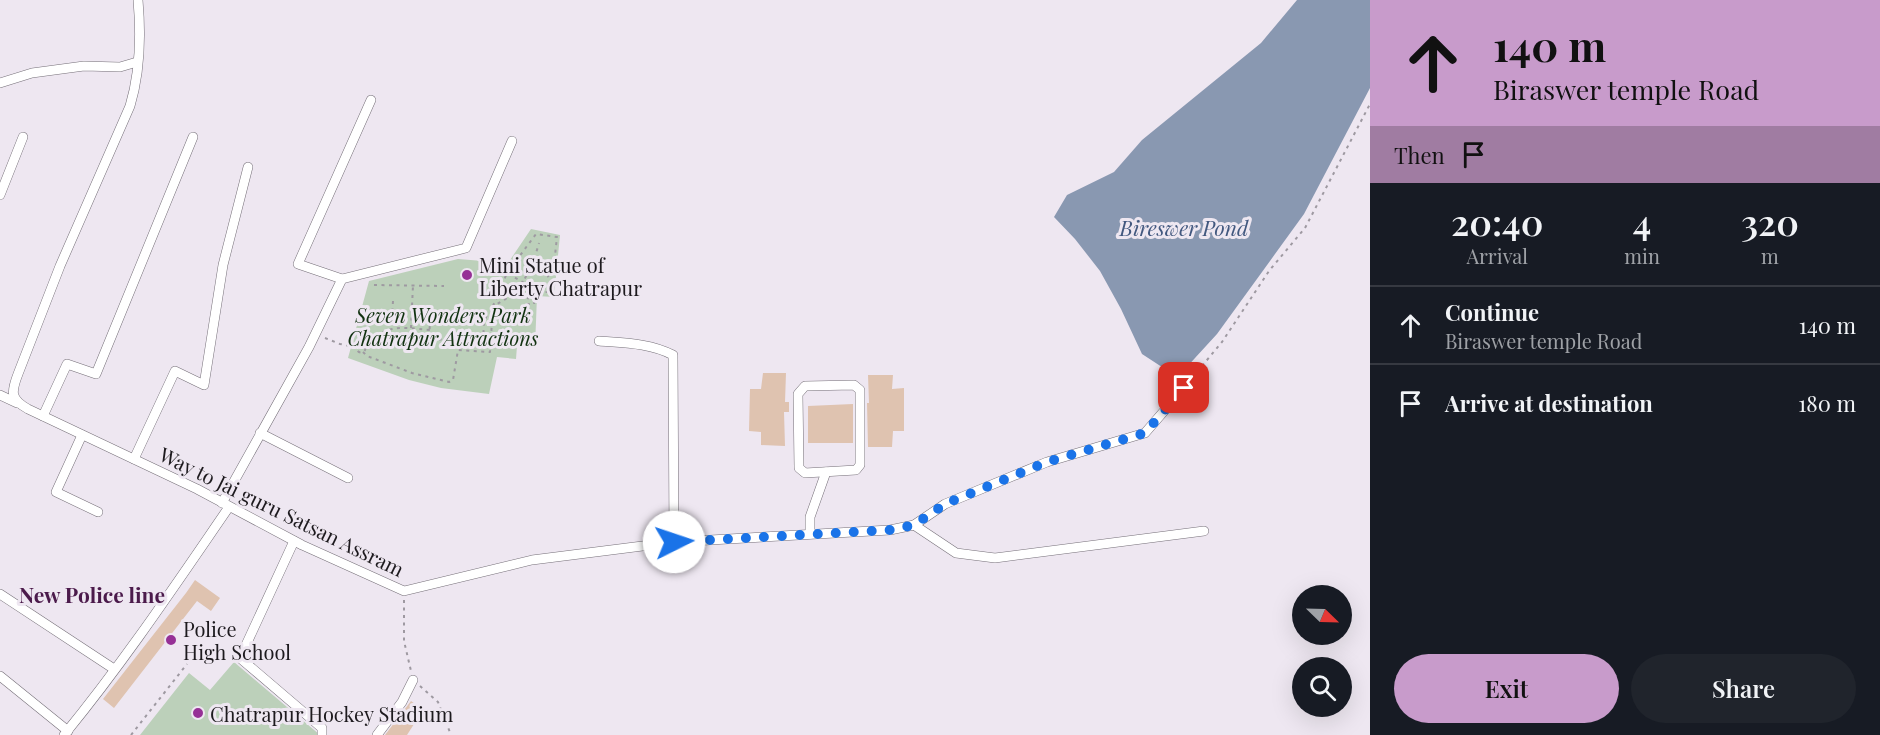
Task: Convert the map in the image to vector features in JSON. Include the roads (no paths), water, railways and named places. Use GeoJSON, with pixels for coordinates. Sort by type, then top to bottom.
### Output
{"type":"FeatureCollection","features":[{"type":"Feature","properties":{"kind":"street"},"geometry":{"type":"LineString","coordinates":[[17,403],[13,388],[60,266],[135,90],[140,22],[138,0]]}},
{"type":"Feature","properties":{"kind":"street"},"geometry":{"type":"LineString","coordinates":[[0,83],[32,73],[84,66],[120,67],[137,62]]}},
{"type":"Feature","properties":{"kind":"street"},"geometry":{"type":"LineString","coordinates":[[371,100],[298,264],[342,279],[466,248],[512,141]]}},
{"type":"Feature","properties":{"kind":"street"},"geometry":{"type":"LineString","coordinates":[[0,195],[23,137]]}},
{"type":"Feature","properties":{"kind":"street"},"geometry":{"type":"LineString","coordinates":[[44,416],[66,364],[96,374],[193,137]]}},
{"type":"Feature","properties":{"kind":"street"},"geometry":{"type":"LineString","coordinates":[[134,459],[175,371],[204,385],[223,265],[248,166]]}},
{"type":"Feature","properties":{"kind":"street"},"geometry":{"type":"LineString","coordinates":[[0,676],[66,733],[187,570],[225,505],[260,433],[315,334],[342,279]]}},
{"type":"Feature","properties":{"kind":"street"},"geometry":{"type":"LineString","coordinates":[[599,340],[638,344],[673,355],[674,542]]}},
{"type":"Feature","properties":{"kind":"street"},"geometry":{"type":"LineString","coordinates":[[1197,373],[1145,433],[1047,462],[945,504],[914,525],[956,553],[995,558],[1204,531]]}},
{"type":"Feature","properties":{"kind":"street"},"geometry":{"type":"LineString","coordinates":[[805,386],[854,386],[860,390],[860,465],[856,470],[826,472],[805,472],[799,468],[798,394],[805,386]]}},
{"type":"Feature","properties":{"kind":"street","name":"Way to Jai guru Satsan Assram"},"geometry":{"type":"LineString","coordinates":[[0,395],[197,489],[294,541],[404,591],[532,560],[674,542],[890,530],[914,525]]}},
{"type":"Feature","properties":{"kind":"street"},"geometry":{"type":"LineString","coordinates":[[260,433],[348,478]]}},
{"type":"Feature","properties":{"kind":"street"},"geometry":{"type":"LineString","coordinates":[[82,435],[56,492],[98,512]]}},
{"type":"Feature","properties":{"kind":"street"},"geometry":{"type":"LineString","coordinates":[[810,534],[810,517],[826,472]]}},
{"type":"Feature","properties":{"kind":"street"},"geometry":{"type":"LineString","coordinates":[[294,541],[240,657],[322,728],[322,735]]}},
{"type":"Feature","properties":{"kind":"street"},"geometry":{"type":"LineString","coordinates":[[0,594],[114,669]]}},
{"type":"Feature","properties":{"kind":"street"},"geometry":{"type":"LineString","coordinates":[[377,735],[402,702],[413,680]]}},
{"type":"Feature","properties":{"kind":"water","name":"Bireswer Pond"},"geometry":{"type":"Polygon","coordinates":[[[1297,0],[1370,0],[1370,88],[1304,214],[1217,334],[1184,370],[1165,369],[1142,354],[1100,271],[1054,217],[1067,195],[1114,172],[1142,140],[1261,43],[1297,0]]]}},
{"type":"Feature","properties":{"kind":"place","name":"Mini Statue of Liberty Chatrapur"},"geometry":{"type":"Point","coordinates":[467,275]}},
{"type":"Feature","properties":{"kind":"place","name":"Police High School"},"geometry":{"type":"Point","coordinates":[171,640]}},
{"type":"Feature","properties":{"kind":"place","name":"Chatrapur Hockey Stadium"},"geometry":{"type":"Point","coordinates":[198,713]}},
{"type":"Feature","properties":{"kind":"district","name":"New Police line"},"geometry":{"type":"Point","coordinates":[92,594]}},
{"type":"Feature","properties":{"kind":"park label","name":"Seven Wonders Park Chatrapur Attractions"},"geometry":{"type":"Point","coordinates":[443,326]}}]}
